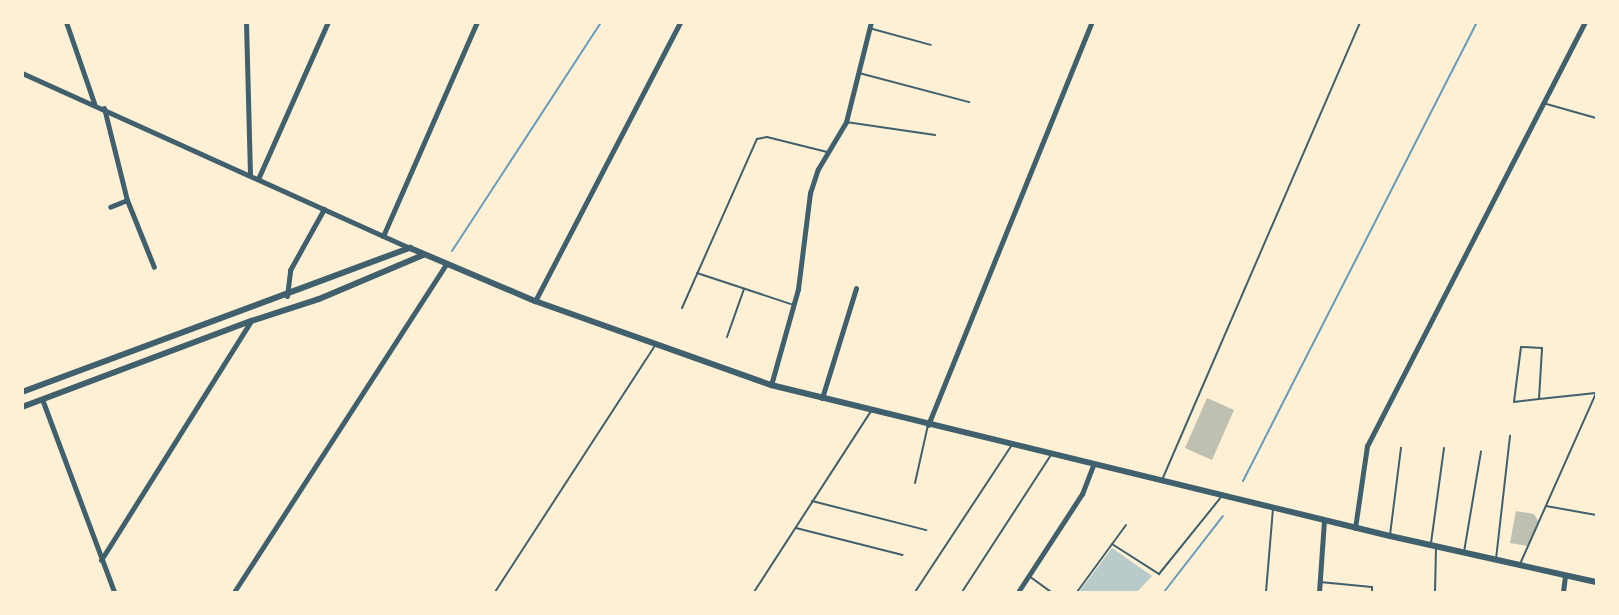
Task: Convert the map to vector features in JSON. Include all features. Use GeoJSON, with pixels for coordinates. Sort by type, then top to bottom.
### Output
{"type":"FeatureCollection","features":[{"type":"Feature","properties":{"kind":"street"},"geometry":{"type":"LineString","coordinates":[[66,22],[94,103]]}},
{"type":"Feature","properties":{"kind":"street"},"geometry":{"type":"LineString","coordinates":[[246,22],[250,175]]}},
{"type":"Feature","properties":{"kind":"street"},"geometry":{"type":"LineString","coordinates":[[258,179],[328,22]]}},
{"type":"Feature","properties":{"kind":"street"},"geometry":{"type":"LineString","coordinates":[[383,236],[477,22]]}},
{"type":"Feature","properties":{"kind":"street"},"geometry":{"type":"LineString","coordinates":[[534,301],[680,22]]}},
{"type":"Feature","properties":{"kind":"street"},"geometry":{"type":"LineString","coordinates":[[928,425],[1092,22]]}},
{"type":"Feature","properties":{"kind":"street"},"geometry":{"type":"LineString","coordinates":[[1355,528],[1367,446],[1585,22]]}},
{"type":"Feature","properties":{"kind":"street"},"geometry":{"type":"LineString","coordinates":[[771,385],[794,305],[806,212],[827,152],[846,122],[870,25]]}},
{"type":"Feature","properties":{"kind":"street"},"geometry":{"type":"LineString","coordinates":[[22,73],[94,103],[423,255],[534,301],[655,346],[771,385],[1273,509],[1596,582]]}},
{"type":"Feature","properties":{"kind":"street"},"geometry":{"type":"LineString","coordinates":[[104,108],[128,200],[154,267]]}},
{"type":"Feature","properties":{"kind":"street"},"geometry":{"type":"LineString","coordinates":[[110,207],[128,200]]}},
{"type":"Feature","properties":{"kind":"street"},"geometry":{"type":"LineString","coordinates":[[287,296],[290,270],[324,209]]}},
{"type":"Feature","properties":{"kind":"street"},"geometry":{"type":"LineString","coordinates":[[22,392],[287,296],[410,248]]}},
{"type":"Feature","properties":{"kind":"street"},"geometry":{"type":"LineString","coordinates":[[22,407],[251,321],[319,299],[423,255]]}},
{"type":"Feature","properties":{"kind":"street"},"geometry":{"type":"LineString","coordinates":[[234,592],[447,264]]}},
{"type":"Feature","properties":{"kind":"street"},"geometry":{"type":"LineString","coordinates":[[822,398],[856,288]]}},
{"type":"Feature","properties":{"kind":"street"},"geometry":{"type":"LineString","coordinates":[[101,560],[251,321]]}},
{"type":"Feature","properties":{"kind":"street"},"geometry":{"type":"LineString","coordinates":[[42,399],[114,592]]}},
{"type":"Feature","properties":{"kind":"street"},"geometry":{"type":"LineString","coordinates":[[1018,592],[1082,494],[1093,465]]}},
{"type":"Feature","properties":{"kind":"street"},"geometry":{"type":"LineString","coordinates":[[1319,592],[1324,521]]}},
{"type":"Feature","properties":{"kind":"street"},"geometry":{"type":"LineString","coordinates":[[1563,592],[1565,576]]}},
{"type":"Feature","properties":{"kind":"lane"},"geometry":{"type":"LineString","coordinates":[[1162,482],[1360,22]]}},
{"type":"Feature","properties":{"kind":"lane"},"geometry":{"type":"LineString","coordinates":[[870,25],[931,45]]}},
{"type":"Feature","properties":{"kind":"lane"},"geometry":{"type":"LineString","coordinates":[[859,74],[969,102]]}},
{"type":"Feature","properties":{"kind":"lane"},"geometry":{"type":"LineString","coordinates":[[1543,103],[1596,118]]}},
{"type":"Feature","properties":{"kind":"lane"},"geometry":{"type":"LineString","coordinates":[[846,122],[935,135]]}},
{"type":"Feature","properties":{"kind":"lane"},"geometry":{"type":"LineString","coordinates":[[682,308],[758,139],[767,136],[827,152]]}},
{"type":"Feature","properties":{"kind":"lane"},"geometry":{"type":"LineString","coordinates":[[697,273],[794,305]]}},
{"type":"Feature","properties":{"kind":"lane"},"geometry":{"type":"LineString","coordinates":[[727,337],[744,289]]}},
{"type":"Feature","properties":{"kind":"lane"},"geometry":{"type":"LineString","coordinates":[[495,592],[655,346]]}},
{"type":"Feature","properties":{"kind":"lane"},"geometry":{"type":"LineString","coordinates":[[1519,566],[1596,393],[1514,402],[1521,347],[1542,348],[1539,399]]}},
{"type":"Feature","properties":{"kind":"lane"},"geometry":{"type":"LineString","coordinates":[[754,592],[871,411]]}},
{"type":"Feature","properties":{"kind":"lane"},"geometry":{"type":"LineString","coordinates":[[915,483],[928,425]]}},
{"type":"Feature","properties":{"kind":"lane"},"geometry":{"type":"LineString","coordinates":[[1495,560],[1510,436]]}},
{"type":"Feature","properties":{"kind":"lane"},"geometry":{"type":"LineString","coordinates":[[915,592],[1012,445]]}},
{"type":"Feature","properties":{"kind":"lane"},"geometry":{"type":"LineString","coordinates":[[1390,536],[1401,448]]}},
{"type":"Feature","properties":{"kind":"lane"},"geometry":{"type":"LineString","coordinates":[[1435,592],[1434,546],[1444,448]]}},
{"type":"Feature","properties":{"kind":"lane"},"geometry":{"type":"LineString","coordinates":[[1464,553],[1481,451]]}},
{"type":"Feature","properties":{"kind":"lane"},"geometry":{"type":"LineString","coordinates":[[962,592],[1051,455]]}},
{"type":"Feature","properties":{"kind":"lane"},"geometry":{"type":"LineString","coordinates":[[1112,544],[1159,574],[1222,496]]}},
{"type":"Feature","properties":{"kind":"lane"},"geometry":{"type":"LineString","coordinates":[[812,501],[926,530]]}},
{"type":"Feature","properties":{"kind":"lane"},"geometry":{"type":"LineString","coordinates":[[1546,506],[1596,515]]}},
{"type":"Feature","properties":{"kind":"lane"},"geometry":{"type":"LineString","coordinates":[[1266,592],[1273,509]]}},
{"type":"Feature","properties":{"kind":"lane"},"geometry":{"type":"LineString","coordinates":[[1077,592],[1126,525]]}},
{"type":"Feature","properties":{"kind":"lane"},"geometry":{"type":"LineString","coordinates":[[796,528],[903,555]]}},
{"type":"Feature","properties":{"kind":"lane"},"geometry":{"type":"LineString","coordinates":[[1029,576],[1051,592]]}},
{"type":"Feature","properties":{"kind":"lane"},"geometry":{"type":"LineString","coordinates":[[1320,582],[1372,587],[1372,592]]}},
{"type":"Feature","properties":{"kind":"shaded area"},"geometry":{"type":"Polygon","coordinates":[[[1112,548],[1152,576],[1137,592],[1079,592],[1112,548]]]}},
{"type":"Feature","properties":{"kind":"building"},"geometry":{"type":"Polygon","coordinates":[[[1207,398],[1234,410],[1212,460],[1185,448],[1207,398]]]}},
{"type":"Feature","properties":{"kind":"building"},"geometry":{"type":"Polygon","coordinates":[[[1516,511],[1534,514],[1538,521],[1528,546],[1510,543],[1516,511]]]}},
{"type":"Feature","properties":{"kind":"waterway"},"geometry":{"type":"LineString","coordinates":[[452,251],[601,22]]}},
{"type":"Feature","properties":{"kind":"waterway"},"geometry":{"type":"LineString","coordinates":[[1243,481],[1477,22]]}},
{"type":"Feature","properties":{"kind":"waterway"},"geometry":{"type":"LineString","coordinates":[[1164,592],[1223,516]]}}]}
